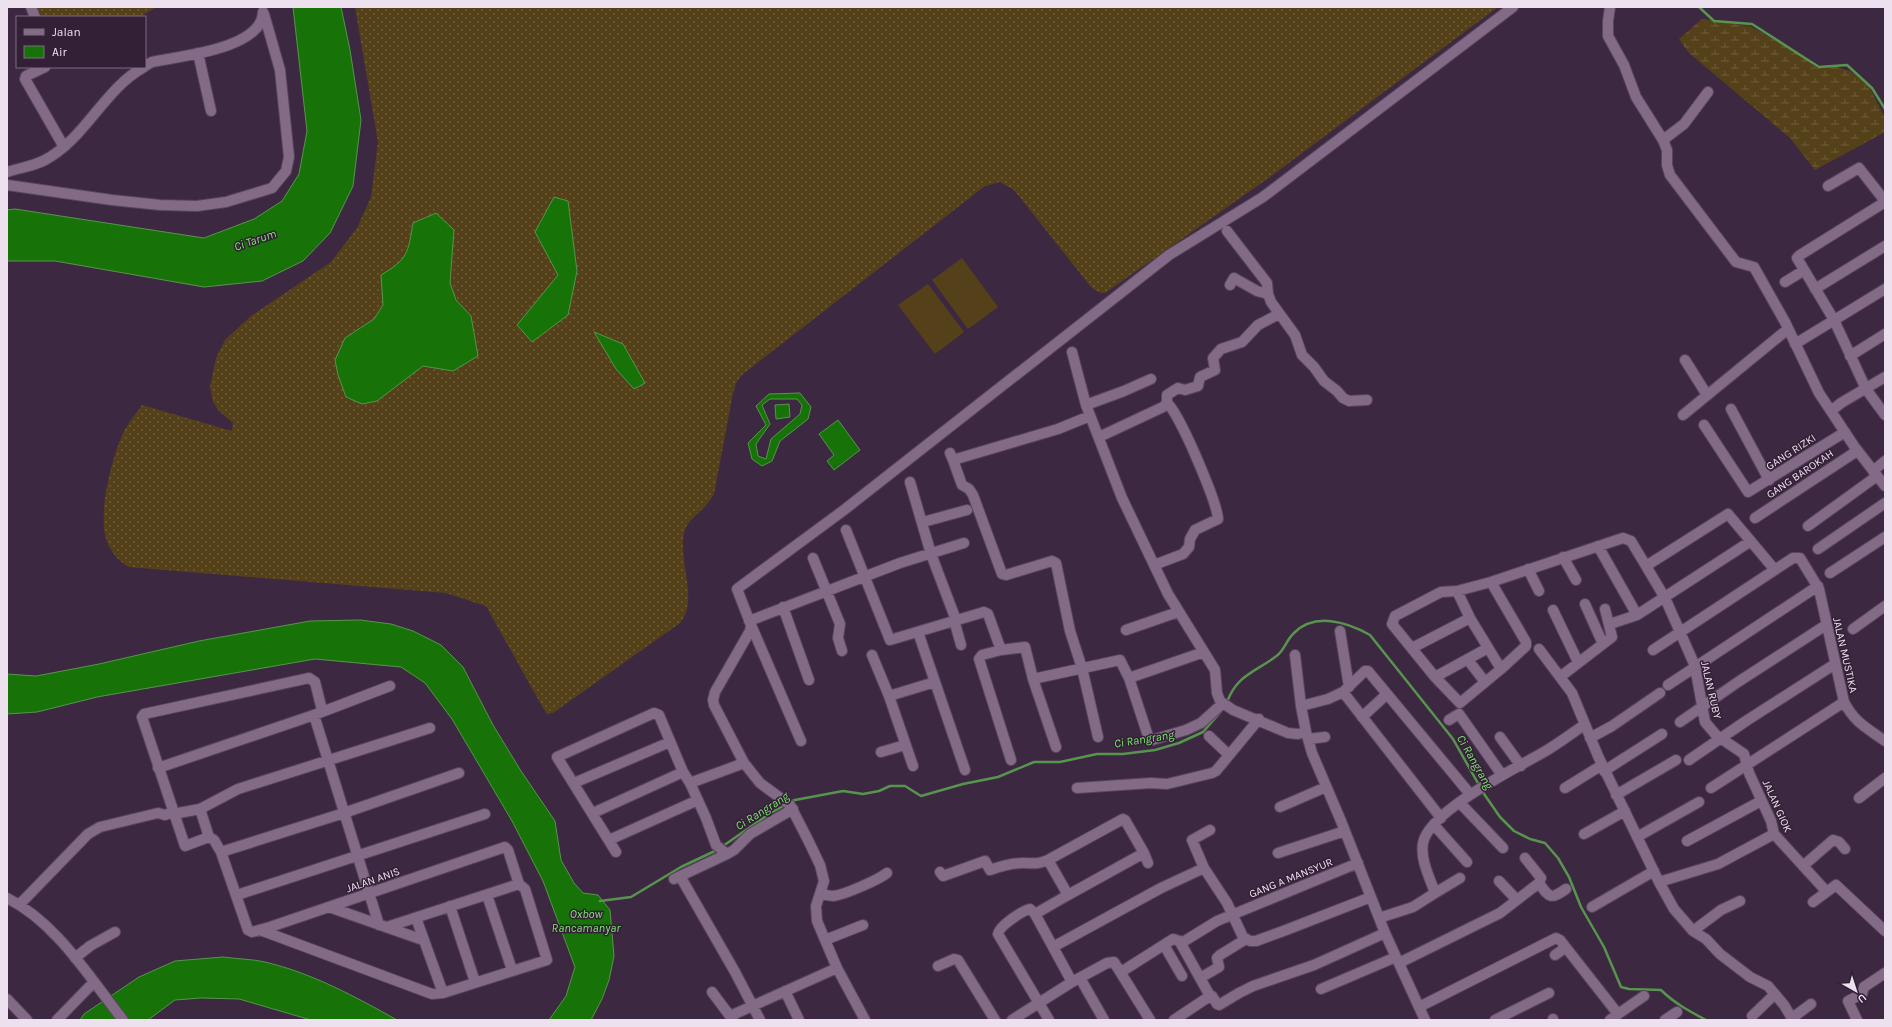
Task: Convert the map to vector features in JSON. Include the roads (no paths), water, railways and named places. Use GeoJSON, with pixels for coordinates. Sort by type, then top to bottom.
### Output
{"type":"FeatureCollection","features":[{"type":"Feature","properties":{"kind":"street"},"geometry":{"type":"LineString","coordinates":[[801,741],[750,623],[737,589],[844,510],[1169,255],[1263,197],[1513,7]]}},
{"type":"Feature","properties":{"kind":"street"},"geometry":{"type":"LineString","coordinates":[[1610,8],[1608,36],[1624,65],[1638,101],[1663,140],[1667,150],[1667,165],[1670,175],[1736,262],[1754,267],[1796,344],[1820,393],[1857,451],[1885,486]]}},
{"type":"Feature","properties":{"kind":"street"},"geometry":{"type":"LineString","coordinates":[[146,66],[152,62],[198,53],[237,41],[252,33],[258,27],[263,10]]}},
{"type":"Feature","properties":{"kind":"street"},"geometry":{"type":"LineString","coordinates":[[7,185],[112,200],[197,206],[226,202],[272,188],[286,172],[289,150],[280,70],[263,10]]}},
{"type":"Feature","properties":{"kind":"street"},"geometry":{"type":"LineString","coordinates":[[198,53],[211,112]]}},
{"type":"Feature","properties":{"kind":"street"},"geometry":{"type":"LineString","coordinates":[[43,68],[26,76],[25,79],[64,147]]}},
{"type":"Feature","properties":{"kind":"street"},"geometry":{"type":"LineString","coordinates":[[7,172],[45,160],[64,147],[126,79],[142,68]]}},
{"type":"Feature","properties":{"kind":"street"},"geometry":{"type":"LineString","coordinates":[[1663,140],[1684,124],[1708,92]]}},
{"type":"Feature","properties":{"kind":"street"},"geometry":{"type":"LineString","coordinates":[[1828,186],[1859,168],[1885,202],[1800,254],[1797,260],[1834,320],[1866,389],[1885,415]]}},
{"type":"Feature","properties":{"kind":"street"},"geometry":{"type":"LineString","coordinates":[[1227,231],[1267,282],[1268,294],[1279,314],[1296,334],[1302,355],[1314,367],[1324,382],[1338,391],[1346,400],[1367,400]]}},
{"type":"Feature","properties":{"kind":"street"},"geometry":{"type":"LineString","coordinates":[[1815,289],[1885,246]]}},
{"type":"Feature","properties":{"kind":"street"},"geometry":{"type":"LineString","coordinates":[[1785,282],[1803,271]]}},
{"type":"Feature","properties":{"kind":"street"},"geometry":{"type":"LineString","coordinates":[[1230,285],[1234,278],[1257,291],[1268,294]]}},
{"type":"Feature","properties":{"kind":"street"},"geometry":{"type":"LineString","coordinates":[[1796,344],[1885,289]]}},
{"type":"Feature","properties":{"kind":"street"},"geometry":{"type":"LineString","coordinates":[[1099,437],[1163,407],[1167,402],[1168,394],[1180,388],[1185,390],[1197,387],[1200,377],[1214,371],[1215,368],[1213,358],[1218,351],[1242,342],[1262,321],[1279,314]]}},
{"type":"Feature","properties":{"kind":"street"},"geometry":{"type":"LineString","coordinates":[[1683,415],[1788,329]]}},
{"type":"Feature","properties":{"kind":"street"},"geometry":{"type":"LineString","coordinates":[[1850,356],[1885,334]]}},
{"type":"Feature","properties":{"kind":"street"},"geometry":{"type":"LineString","coordinates":[[1072,352],[1090,416],[1122,498],[1178,612],[1215,670],[1217,693],[1227,706],[1288,733],[1325,737]]}},
{"type":"Feature","properties":{"kind":"street"},"geometry":{"type":"LineString","coordinates":[[1685,360],[1707,395]]}},
{"type":"Feature","properties":{"kind":"street"},"geometry":{"type":"LineString","coordinates":[[1831,411],[1841,403],[1885,377]]}},
{"type":"Feature","properties":{"kind":"street"},"geometry":{"type":"LineString","coordinates":[[1086,404],[1119,394],[1151,379]]}},
{"type":"Feature","properties":{"kind":"street"},"geometry":{"type":"LineString","coordinates":[[1154,565],[1183,554],[1189,547],[1190,539],[1195,530],[1218,519],[1214,503],[1186,432],[1173,409],[1167,402]]}},
{"type":"Feature","properties":{"kind":"street"},"geometry":{"type":"LineString","coordinates":[[1731,409],[1770,480]]}},
{"type":"Feature","properties":{"kind":"street"},"geometry":{"type":"LineString","coordinates":[[1090,416],[1058,429],[951,457],[962,485],[969,489],[973,496],[1002,574],[1006,575],[1052,561],[1055,562],[1070,631],[1082,668],[1098,736]]}},
{"type":"Feature","properties":{"kind":"street","name":"GANG RIZKI"},"geometry":{"type":"LineString","coordinates":[[1704,425],[1746,490],[1750,492],[1845,432]]}},
{"type":"Feature","properties":{"kind":"street","name":"GANG BAROKAH"},"geometry":{"type":"LineString","coordinates":[[1755,518],[1857,451]]}},
{"type":"Feature","properties":{"kind":"street"},"geometry":{"type":"LineString","coordinates":[[1808,526],[1875,473],[1885,461]]}},
{"type":"Feature","properties":{"kind":"street"},"geometry":{"type":"LineString","coordinates":[[910,482],[931,554],[955,620],[961,645]]}},
{"type":"Feature","properties":{"kind":"street"},"geometry":{"type":"LineString","coordinates":[[1818,549],[1885,503]]}},
{"type":"Feature","properties":{"kind":"street"},"geometry":{"type":"LineString","coordinates":[[922,522],[967,510]]}},
{"type":"Feature","properties":{"kind":"street"},"geometry":{"type":"LineString","coordinates":[[1646,566],[1726,514],[1730,515],[1775,570],[1653,650]]}},
{"type":"Feature","properties":{"kind":"street"},"geometry":{"type":"LineString","coordinates":[[846,530],[889,640],[891,641],[984,612],[987,613],[1001,650]]}},
{"type":"Feature","properties":{"kind":"street"},"geometry":{"type":"LineString","coordinates":[[1830,573],[1885,537]]}},
{"type":"Feature","properties":{"kind":"street","name":"JALAN RUBY"},"geometry":{"type":"LineString","coordinates":[[1598,546],[1626,538],[1631,541],[1665,598],[1695,666],[1701,707],[1706,726],[1720,738],[1744,754],[1747,763]]}},
{"type":"Feature","properties":{"kind":"street"},"geometry":{"type":"LineString","coordinates":[[1613,623],[1637,615],[1751,541]]}},
{"type":"Feature","properties":{"kind":"street"},"geometry":{"type":"LineString","coordinates":[[750,623],[784,607],[864,576],[964,543]]}},
{"type":"Feature","properties":{"kind":"street"},"geometry":{"type":"LineString","coordinates":[[1491,582],[1526,642],[1524,647],[1501,669],[1460,703],[1392,625],[1394,618],[1441,592],[1456,591],[1491,582],[1598,546],[1637,615]]}},
{"type":"Feature","properties":{"kind":"street"},"geometry":{"type":"LineString","coordinates":[[1563,557],[1576,580]]}},
{"type":"Feature","properties":{"kind":"street"},"geometry":{"type":"LineString","coordinates":[[813,558],[840,624],[838,638],[842,651]]}},
{"type":"Feature","properties":{"kind":"street","name":"JALAN MUSTIKA"},"geometry":{"type":"LineString","coordinates":[[1775,570],[1793,558],[1801,560],[1818,586],[1844,702],[1852,717],[1859,724],[1885,741]]}},
{"type":"Feature","properties":{"kind":"street"},"geometry":{"type":"LineString","coordinates":[[1528,569],[1539,591]]}},
{"type":"Feature","properties":{"kind":"street"},"geometry":{"type":"LineString","coordinates":[[1668,685],[1818,586]]}},
{"type":"Feature","properties":{"kind":"street"},"geometry":{"type":"LineString","coordinates":[[1456,591],[1470,618],[1501,669]]}},
{"type":"Feature","properties":{"kind":"street"},"geometry":{"type":"LineString","coordinates":[[1585,604],[1603,644]]}},
{"type":"Feature","properties":{"kind":"street"},"geometry":{"type":"LineString","coordinates":[[1853,629],[1885,606]]}},
{"type":"Feature","properties":{"kind":"street"},"geometry":{"type":"LineString","coordinates":[[784,607],[809,680]]}},
{"type":"Feature","properties":{"kind":"street"},"geometry":{"type":"LineString","coordinates":[[1560,677],[1612,636],[1605,609]]}},
{"type":"Feature","properties":{"kind":"street"},"geometry":{"type":"LineString","coordinates":[[1553,610],[1578,662]]}},
{"type":"Feature","properties":{"kind":"street"},"geometry":{"type":"LineString","coordinates":[[1126,630],[1178,612]]}},
{"type":"Feature","properties":{"kind":"street"},"geometry":{"type":"LineString","coordinates":[[1412,648],[1470,618]]}},
{"type":"Feature","properties":{"kind":"street"},"geometry":{"type":"LineString","coordinates":[[750,623],[748,637],[724,675],[715,692],[713,700],[716,709],[744,763],[760,783],[782,797],[791,807],[820,865],[824,882],[817,901],[815,912],[837,968],[865,1020]]}},
{"type":"Feature","properties":{"kind":"street"},"geometry":{"type":"LineString","coordinates":[[1680,722],[1826,625]]}},
{"type":"Feature","properties":{"kind":"street"},"geometry":{"type":"LineString","coordinates":[[1340,631],[1346,690],[1433,826],[1467,862]]}},
{"type":"Feature","properties":{"kind":"street"},"geometry":{"type":"LineString","coordinates":[[918,632],[965,770]]}},
{"type":"Feature","properties":{"kind":"street"},"geometry":{"type":"LineString","coordinates":[[1011,760],[979,659],[982,655],[1001,650],[1025,647],[1033,679],[1056,747]]}},
{"type":"Feature","properties":{"kind":"street"},"geometry":{"type":"LineString","coordinates":[[1435,676],[1468,660],[1488,648]]}},
{"type":"Feature","properties":{"kind":"street"},"geometry":{"type":"LineString","coordinates":[[1540,649],[1575,698],[1584,726],[1603,768],[1659,882],[1674,909],[1693,931],[1706,939],[1724,958],[1750,977],[1768,986],[1792,1019],[1811,1004]]}},
{"type":"Feature","properties":{"kind":"street"},"geometry":{"type":"LineString","coordinates":[[1129,678],[1204,652]]}},
{"type":"Feature","properties":{"kind":"street"},"geometry":{"type":"LineString","coordinates":[[872,655],[889,696],[905,745],[914,766]]}},
{"type":"Feature","properties":{"kind":"street"},"geometry":{"type":"LineString","coordinates":[[1295,655],[1301,706],[1312,753],[1358,863],[1384,933],[1425,1020]]}},
{"type":"Feature","properties":{"kind":"street"},"geometry":{"type":"LineString","coordinates":[[1033,679],[1119,659],[1123,662],[1149,739],[1151,740],[1181,732],[1227,706]]}},
{"type":"Feature","properties":{"kind":"street"},"geometry":{"type":"LineString","coordinates":[[1468,660],[1485,682]]}},
{"type":"Feature","properties":{"kind":"street"},"geometry":{"type":"LineString","coordinates":[[1689,760],[1720,738],[1835,664]]}},
{"type":"Feature","properties":{"kind":"street"},"geometry":{"type":"LineString","coordinates":[[1301,706],[1328,699],[1346,690],[1367,670],[1387,694],[1477,790]]}},
{"type":"Feature","properties":{"kind":"street"},"geometry":{"type":"LineString","coordinates":[[209,837],[185,846],[172,811],[142,717],[145,713],[309,678],[315,682],[318,712],[328,761],[357,855],[383,926]]}},
{"type":"Feature","properties":{"kind":"street"},"geometry":{"type":"LineString","coordinates":[[889,696],[935,682]]}},
{"type":"Feature","properties":{"kind":"street"},"geometry":{"type":"LineString","coordinates":[[158,768],[390,686]]}},
{"type":"Feature","properties":{"kind":"street"},"geometry":{"type":"LineString","coordinates":[[1590,738],[1612,726],[1660,693]]}},
{"type":"Feature","properties":{"kind":"street"},"geometry":{"type":"LineString","coordinates":[[1362,717],[1387,694]]}},
{"type":"Feature","properties":{"kind":"street"},"geometry":{"type":"LineString","coordinates":[[1711,788],[1747,763],[1844,702]]}},
{"type":"Feature","properties":{"kind":"street"},"geometry":{"type":"LineString","coordinates":[[616,852],[557,757],[654,713],[659,715],[683,772],[698,800],[721,850]]}},
{"type":"Feature","properties":{"kind":"street"},"geometry":{"type":"LineString","coordinates":[[1449,720],[1459,714],[1502,775]]}},
{"type":"Feature","properties":{"kind":"street"},"geometry":{"type":"LineString","coordinates":[[1077,788],[1151,783],[1176,783],[1216,771],[1259,719]]}},
{"type":"Feature","properties":{"kind":"street"},"geometry":{"type":"LineString","coordinates":[[1435,893],[1423,858],[1423,844],[1433,826],[1477,790],[1550,749],[1584,726]]}},
{"type":"Feature","properties":{"kind":"street"},"geometry":{"type":"LineString","coordinates":[[20,904],[88,834],[100,827],[158,813],[166,815],[172,811],[200,809],[238,789],[430,728]]}},
{"type":"Feature","properties":{"kind":"street"},"geometry":{"type":"LineString","coordinates":[[1565,788],[1662,734]]}},
{"type":"Feature","properties":{"kind":"street"},"geometry":{"type":"LineString","coordinates":[[1209,736],[1229,755]]}},
{"type":"Feature","properties":{"kind":"street"},"geometry":{"type":"LineString","coordinates":[[1500,737],[1521,766]]}},
{"type":"Feature","properties":{"kind":"street"},"geometry":{"type":"LineString","coordinates":[[574,783],[670,742]]}},
{"type":"Feature","properties":{"kind":"street"},"geometry":{"type":"LineString","coordinates":[[881,752],[905,745]]}},
{"type":"Feature","properties":{"kind":"street"},"geometry":{"type":"LineString","coordinates":[[1616,795],[1676,760]]}},
{"type":"Feature","properties":{"kind":"street"},"geometry":{"type":"LineString","coordinates":[[690,784],[744,763]]}},
{"type":"Feature","properties":{"kind":"street","name":"JALAN GIOK"},"geometry":{"type":"LineString","coordinates":[[1747,763],[1749,773],[1771,821],[1774,834],[1826,891]]}},
{"type":"Feature","properties":{"kind":"street"},"geometry":{"type":"LineString","coordinates":[[592,813],[683,772]]}},
{"type":"Feature","properties":{"kind":"street"},"geometry":{"type":"LineString","coordinates":[[221,852],[344,813],[459,773]]}},
{"type":"Feature","properties":{"kind":"street"},"geometry":{"type":"LineString","coordinates":[[1859,798],[1885,778]]}},
{"type":"Feature","properties":{"kind":"street"},"geometry":{"type":"LineString","coordinates":[[1280,807],[1326,787]]}},
{"type":"Feature","properties":{"kind":"street"},"geometry":{"type":"LineString","coordinates":[[609,840],[698,800]]}},
{"type":"Feature","properties":{"kind":"street"},"geometry":{"type":"LineString","coordinates":[[1687,841],[1761,801]]}},
{"type":"Feature","properties":{"kind":"street"},"geometry":{"type":"LineString","coordinates":[[1637,837],[1699,802]]}},
{"type":"Feature","properties":{"kind":"street"},"geometry":{"type":"LineString","coordinates":[[1460,803],[1503,848]]}},
{"type":"Feature","properties":{"kind":"street"},"geometry":{"type":"LineString","coordinates":[[760,1020],[735,972],[677,878],[721,850],[734,850],[750,834],[791,807]]}},
{"type":"Feature","properties":{"kind":"street"},"geometry":{"type":"LineString","coordinates":[[200,809],[209,837],[214,840],[221,852],[237,895],[485,814]]}},
{"type":"Feature","properties":{"kind":"street"},"geometry":{"type":"LineString","coordinates":[[1584,834],[1624,811]]}},
{"type":"Feature","properties":{"kind":"street"},"geometry":{"type":"LineString","coordinates":[[940,872],[943,876],[985,861],[990,870],[1005,865],[1022,863],[1036,865],[1123,819],[1126,821],[1148,863]]}},
{"type":"Feature","properties":{"kind":"street"},"geometry":{"type":"LineString","coordinates":[[1210,830],[1192,840],[1204,868],[1234,914],[1246,939]]}},
{"type":"Feature","properties":{"kind":"street"},"geometry":{"type":"LineString","coordinates":[[1278,853],[1345,831]]}},
{"type":"Feature","properties":{"kind":"street"},"geometry":{"type":"LineString","coordinates":[[1659,882],[1681,874],[1712,866],[1774,834]]}},
{"type":"Feature","properties":{"kind":"street"},"geometry":{"type":"LineString","coordinates":[[1803,866],[1833,840],[1839,842],[1845,849]]}},
{"type":"Feature","properties":{"kind":"street","name":"JALAN ANIS"},"geometry":{"type":"LineString","coordinates":[[237,895],[248,930],[252,932],[505,848],[508,850],[519,884]]}},
{"type":"Feature","properties":{"kind":"street"},"geometry":{"type":"LineString","coordinates":[[1035,914],[1144,853]]}},
{"type":"Feature","properties":{"kind":"street"},"geometry":{"type":"LineString","coordinates":[[1321,989],[1398,960],[1500,913],[1539,883],[1541,878],[1525,858]]}},
{"type":"Feature","properties":{"kind":"street"},"geometry":{"type":"LineString","coordinates":[[1048,860],[1068,895]]}},
{"type":"Feature","properties":{"kind":"street","name":"GANG A MANSYUR"},"geometry":{"type":"LineString","coordinates":[[1164,946],[1174,939],[1180,942],[1217,921],[1358,863]]}},
{"type":"Feature","properties":{"kind":"street"},"geometry":{"type":"LineString","coordinates":[[1053,947],[1161,888],[1204,868]]}},
{"type":"Feature","properties":{"kind":"street"},"geometry":{"type":"LineString","coordinates":[[1592,907],[1654,871]]}},
{"type":"Feature","properties":{"kind":"street"},"geometry":{"type":"LineString","coordinates":[[821,893],[831,896],[841,894],[881,878],[888,873]]}},
{"type":"Feature","properties":{"kind":"street"},"geometry":{"type":"LineString","coordinates":[[1379,918],[1413,907],[1460,878]]}},
{"type":"Feature","properties":{"kind":"street"},"geometry":{"type":"LineString","coordinates":[[1499,881],[1517,900]]}},
{"type":"Feature","properties":{"kind":"street"},"geometry":{"type":"LineString","coordinates":[[1539,883],[1547,895],[1551,896],[1554,896],[1566,889]]}},
{"type":"Feature","properties":{"kind":"street"},"geometry":{"type":"LineString","coordinates":[[260,930],[432,994],[443,993],[547,960],[525,889],[519,884],[416,918],[383,926]]}},
{"type":"Feature","properties":{"kind":"street"},"geometry":{"type":"LineString","coordinates":[[1813,902],[1832,886],[1839,886],[1885,931]]}},
{"type":"Feature","properties":{"kind":"street"},"geometry":{"type":"LineString","coordinates":[[487,895],[512,970]]}},
{"type":"Feature","properties":{"kind":"street"},"geometry":{"type":"LineString","coordinates":[[1200,978],[1220,967],[1217,958],[1220,955],[1246,939],[1256,941],[1371,897]]}},
{"type":"Feature","properties":{"kind":"street"},"geometry":{"type":"LineString","coordinates":[[7,898],[20,904],[47,926],[75,958],[122,1020]]}},
{"type":"Feature","properties":{"kind":"street"},"geometry":{"type":"LineString","coordinates":[[1693,931],[1721,910],[1740,901]]}},
{"type":"Feature","properties":{"kind":"street"},"geometry":{"type":"LineString","coordinates":[[450,906],[475,982]]}},
{"type":"Feature","properties":{"kind":"street"},"geometry":{"type":"LineString","coordinates":[[329,907],[423,940]]}},
{"type":"Feature","properties":{"kind":"street"},"geometry":{"type":"LineString","coordinates":[[1049,1020],[998,934],[1000,928],[1021,913],[1030,909],[1035,914],[1053,947],[1104,1020]]}},
{"type":"Feature","properties":{"kind":"street"},"geometry":{"type":"LineString","coordinates":[[416,918],[443,993]]}},
{"type":"Feature","properties":{"kind":"street"},"geometry":{"type":"LineString","coordinates":[[825,940],[863,925]]}},
{"type":"Feature","properties":{"kind":"street"},"geometry":{"type":"LineString","coordinates":[[75,958],[115,932]]}},
{"type":"Feature","properties":{"kind":"street"},"geometry":{"type":"LineString","coordinates":[[1180,942],[1210,996],[1212,996],[1219,1005],[1246,990],[1314,965],[1384,933]]}},
{"type":"Feature","properties":{"kind":"street"},"geometry":{"type":"LineString","coordinates":[[1419,1007],[1555,938],[1559,939],[1614,1017],[1644,996]]}},
{"type":"Feature","properties":{"kind":"street"},"geometry":{"type":"LineString","coordinates":[[1121,972],[1164,946],[1182,976]]}},
{"type":"Feature","properties":{"kind":"street"},"geometry":{"type":"LineString","coordinates":[[1555,955],[1565,948]]}},
{"type":"Feature","properties":{"kind":"street"},"geometry":{"type":"LineString","coordinates":[[938,966],[954,959],[958,960],[995,1020]]}},
{"type":"Feature","properties":{"kind":"street"},"geometry":{"type":"LineString","coordinates":[[1012,1020],[1076,980],[1110,962],[1115,962],[1150,1020]]}},
{"type":"Feature","properties":{"kind":"street"},"geometry":{"type":"LineString","coordinates":[[712,992],[731,1018],[753,1006],[837,968]]}},
{"type":"Feature","properties":{"kind":"street"},"geometry":{"type":"LineString","coordinates":[[1857,1020],[1848,1002],[1863,993],[1864,987],[1885,973]]}},
{"type":"Feature","properties":{"kind":"street"},"geometry":{"type":"LineString","coordinates":[[57,1020],[94,984]]}},
{"type":"Feature","properties":{"kind":"street"},"geometry":{"type":"LineString","coordinates":[[785,991],[799,1020]]}},
{"type":"Feature","properties":{"kind":"street"},"geometry":{"type":"LineString","coordinates":[[1495,1020],[1549,993]]}},
{"type":"Feature","properties":{"kind":"street"},"geometry":{"type":"LineString","coordinates":[[1752,1016],[1775,994]]}},
{"type":"Feature","properties":{"kind":"street"},"geometry":{"type":"LineString","coordinates":[[1174,1020],[1210,996]]}},
{"type":"Feature","properties":{"kind":"street"},"geometry":{"type":"LineString","coordinates":[[7,999],[27,1020]]}},
{"type":"Feature","properties":{"kind":"street"},"geometry":{"type":"LineString","coordinates":[[1664,1020],[1677,1012]]}},
{"type":"Feature","properties":{"kind":"water","name":"Ci Tarum"},"geometry":{"type":"Polygon","coordinates":[[[293,7],[341,7],[350,50],[361,120],[353,186],[330,233],[303,261],[262,281],[204,287],[55,261],[7,261],[7,210],[15,209],[204,238],[254,219],[282,201],[299,174],[307,131],[293,7]]]}},
{"type":"Feature","properties":{"kind":"water"},"geometry":{"type":"Polygon","coordinates":[[[554,197],[568,201],[577,271],[568,315],[532,342],[517,325],[558,275],[535,232],[554,197]]]}},
{"type":"Feature","properties":{"kind":"water"},"geometry":{"type":"Polygon","coordinates":[[[436,213],[454,230],[450,283],[456,300],[471,316],[478,356],[453,371],[423,366],[377,401],[362,404],[346,397],[338,375],[335,360],[345,338],[374,319],[383,305],[381,275],[402,259],[410,242],[413,223],[436,213]]]}},
{"type":"Feature","properties":{"kind":"water"},"geometry":{"type":"Polygon","coordinates":[[[594,332],[623,344],[645,383],[634,389],[616,369],[594,332]]]}},
{"type":"Feature","properties":{"kind":"water"},"geometry":{"type":"Polygon","coordinates":[[[800,393],[811,407],[808,419],[780,441],[772,461],[762,466],[752,459],[748,443],[766,425],[756,406],[769,394],[800,393]],[[770,399],[762,405],[770,424],[756,444],[758,456],[766,459],[771,439],[800,414],[802,405],[797,399],[770,399]]]}},
{"type":"Feature","properties":{"kind":"water"},"geometry":{"type":"Polygon","coordinates":[[[789,404],[790,417],[776,419],[775,405],[789,404]]]}},
{"type":"Feature","properties":{"kind":"water"},"geometry":{"type":"Polygon","coordinates":[[[838,420],[860,450],[834,470],[827,461],[834,455],[819,434],[838,420]]]}},
{"type":"Feature","properties":{"kind":"water","name":"Oxbow Rancamanyar"},"geometry":{"type":"Polygon","coordinates":[[[360,620],[391,624],[413,631],[441,645],[463,667],[493,725],[521,771],[555,821],[561,860],[574,883],[583,893],[598,895],[610,910],[614,956],[609,980],[602,999],[591,1020],[549,1020],[566,996],[575,967],[543,881],[512,821],[452,719],[425,683],[401,667],[315,659],[97,697],[37,712],[7,714],[7,674],[36,676],[99,664],[199,641],[310,621],[360,620]]]}},
{"type":"Feature","properties":{"kind":"water"},"geometry":{"type":"Polygon","coordinates":[[[223,957],[255,960],[300,972],[350,994],[397,1020],[311,1020],[239,999],[201,998],[175,1000],[148,1020],[80,1020],[84,1014],[139,977],[175,961],[223,957]]]}},
{"type":"Feature","properties":{"kind":"waterway"},"geometry":{"type":"LineString","coordinates":[[1699,7],[1714,21],[1752,24],[1819,67],[1847,65],[1872,88],[1885,109]]}},
{"type":"Feature","properties":{"kind":"waterway","name":"Ci Rangrang"},"geometry":{"type":"LineString","coordinates":[[1227,702],[1231,693],[1241,680],[1278,655],[1291,636],[1302,627],[1321,621],[1331,621],[1351,626],[1370,635],[1453,739],[1479,785]]}},
{"type":"Feature","properties":{"kind":"waterway","name":"Ci Rangrang"},"geometry":{"type":"LineString","coordinates":[[790,802],[843,791],[863,794],[879,791],[890,786],[905,786],[921,796],[963,784],[998,777],[1034,762],[1060,762],[1097,754],[1123,754],[1155,750],[1179,743],[1203,732],[1224,708]]}},
{"type":"Feature","properties":{"kind":"waterway","name":"Ci Rangrang"},"geometry":{"type":"LineString","coordinates":[[1482,791],[1500,817],[1514,831],[1530,839],[1545,843],[1558,858],[1569,877],[1581,907],[1604,947],[1621,987],[1629,989],[1661,990],[1676,1003],[1706,1020]]}},
{"type":"Feature","properties":{"kind":"waterway","name":"Ci Rangrang"},"geometry":{"type":"LineString","coordinates":[[723,846],[769,814],[785,805]]}},
{"type":"Feature","properties":{"kind":"waterway","name":"Ci Rangrang"},"geometry":{"type":"LineString","coordinates":[[600,901],[631,897],[681,867],[717,850]]}}]}
